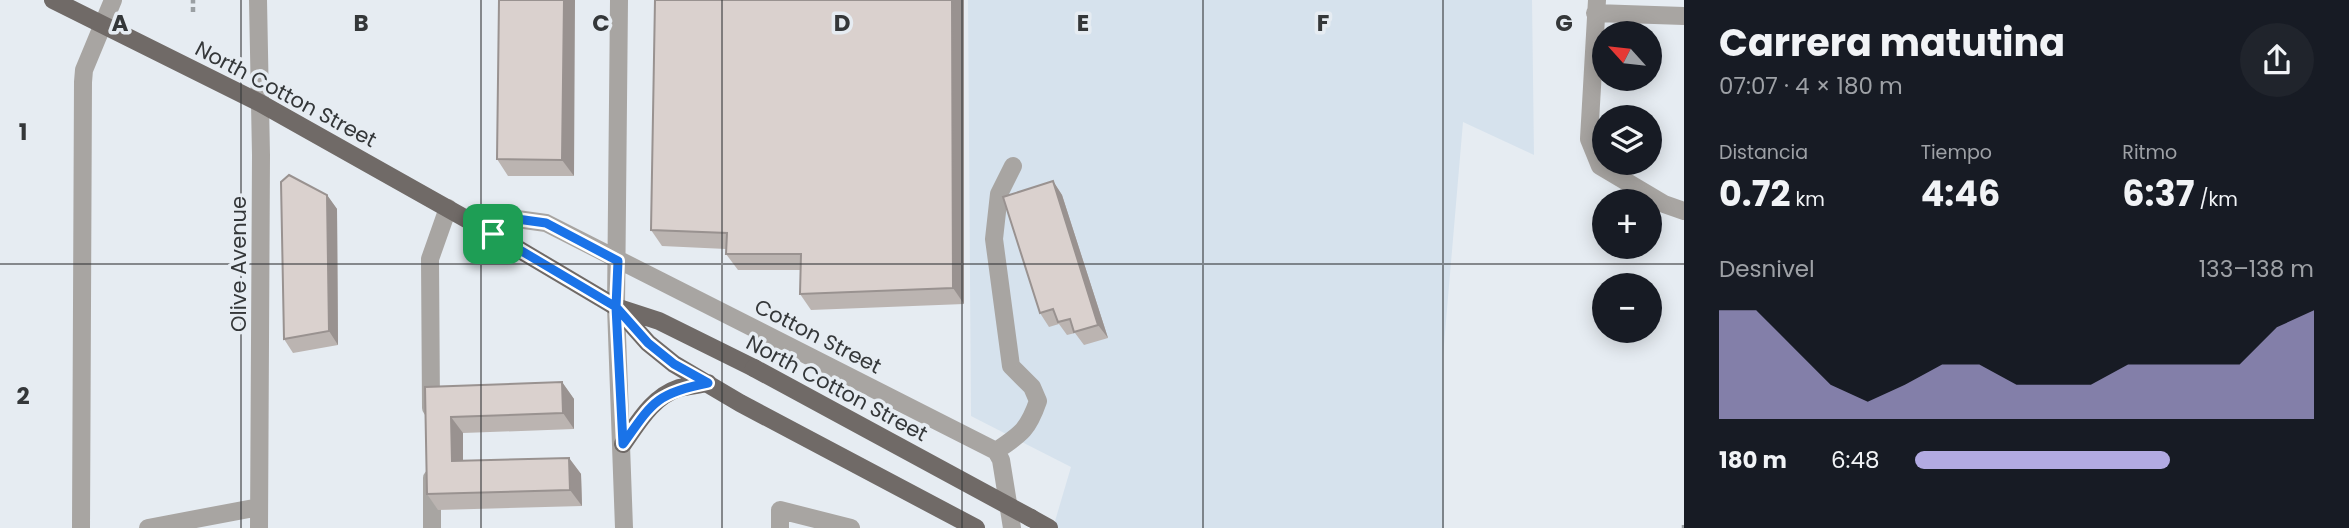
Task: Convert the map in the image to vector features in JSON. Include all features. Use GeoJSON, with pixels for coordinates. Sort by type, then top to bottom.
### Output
{"type":"FeatureCollection","features":[{"type":"Feature","properties":{"kind":"main road","name":"North Cotton Street"},"geometry":{"type":"LineString","coordinates":[[53,0],[260,103],[448,208],[616,307],[659,321],[754,368],[1049,528]]}},
{"type":"Feature","properties":{"kind":"main road","name":"North Cotton Street"},"geometry":{"type":"LineString","coordinates":[[616,307],[648,343],[674,364],[740,403],[976,528]]}},
{"type":"Feature","properties":{"kind":"main road"},"geometry":{"type":"LineString","coordinates":[[623,444],[647,410],[664,396],[678,388],[708,383]]}},
{"type":"Feature","properties":{"kind":"street"},"geometry":{"type":"LineString","coordinates":[[81,528],[83,82],[84,70],[113,0]]}},
{"type":"Feature","properties":{"kind":"street","name":"Olive Avenue"},"geometry":{"type":"LineString","coordinates":[[258,0],[259,528]]}},
{"type":"Feature","properties":{"kind":"street"},"geometry":{"type":"LineString","coordinates":[[619,0],[616,307],[624,528]]}},
{"type":"Feature","properties":{"kind":"street"},"geometry":{"type":"LineString","coordinates":[[1684,16],[1596,7],[1589,139],[1600,166],[1664,204],[1684,211]]}},
{"type":"Feature","properties":{"kind":"street"},"geometry":{"type":"LineString","coordinates":[[1012,528],[1001,460],[996,451],[1017,437],[1031,423],[1038,401],[1032,387],[1011,366],[994,239],[999,194],[1013,166]]}},
{"type":"Feature","properties":{"kind":"street"},"geometry":{"type":"LineString","coordinates":[[432,421],[430,260],[448,208]]}},
{"type":"Feature","properties":{"kind":"street"},"geometry":{"type":"LineString","coordinates":[[493,234],[517,219],[546,223],[618,261]]}},
{"type":"Feature","properties":{"kind":"street","name":"Cotton Street"},"geometry":{"type":"LineString","coordinates":[[618,261],[996,451]]}},
{"type":"Feature","properties":{"kind":"street"},"geometry":{"type":"LineString","coordinates":[[432,461],[432,528]]}},
{"type":"Feature","properties":{"kind":"street"},"geometry":{"type":"LineString","coordinates":[[148,528],[259,507]]}},
{"type":"Feature","properties":{"kind":"street"},"geometry":{"type":"LineString","coordinates":[[780,519],[851,528]]}},
{"type":"Feature","properties":{"kind":"path"},"geometry":{"type":"LineString","coordinates":[[192,12],[193,0]]}},
{"type":"Feature","properties":{"kind":"shaded area"},"geometry":{"type":"Polygon","coordinates":[[[968,0],[1532,0],[1534,155],[1463,122],[1443,356],[1444,528],[1053,528],[1071,467],[971,416],[968,0]]]}},
{"type":"Feature","properties":{"kind":"building"},"geometry":{"type":"Polygon","coordinates":[[[499,0],[564,0],[562,160],[497,159],[499,0]]]}},
{"type":"Feature","properties":{"kind":"building"},"geometry":{"type":"Polygon","coordinates":[[[655,0],[952,0],[953,288],[800,294],[801,254],[726,254],[727,233],[651,230],[655,0]]]}},
{"type":"Feature","properties":{"kind":"building"},"geometry":{"type":"Polygon","coordinates":[[[289,175],[327,195],[329,331],[284,339],[281,182],[289,175]]]}},
{"type":"Feature","properties":{"kind":"building"},"geometry":{"type":"Polygon","coordinates":[[[1053,181],[1098,325],[1074,332],[1070,319],[1058,322],[1053,309],[1040,313],[1003,197],[1053,181]]]}},
{"type":"Feature","properties":{"kind":"building"},"geometry":{"type":"Polygon","coordinates":[[[562,382],[563,413],[451,417],[452,461],[569,458],[570,490],[427,494],[425,387],[562,382]]]}},
{"type":"Feature","properties":{"kind":"route"},"geometry":{"type":"LineString","coordinates":[[493,234],[517,219],[546,223],[618,261],[616,307],[623,444],[647,410],[664,396],[678,388],[708,383],[674,364],[648,343],[616,307],[493,234]]}}]}
